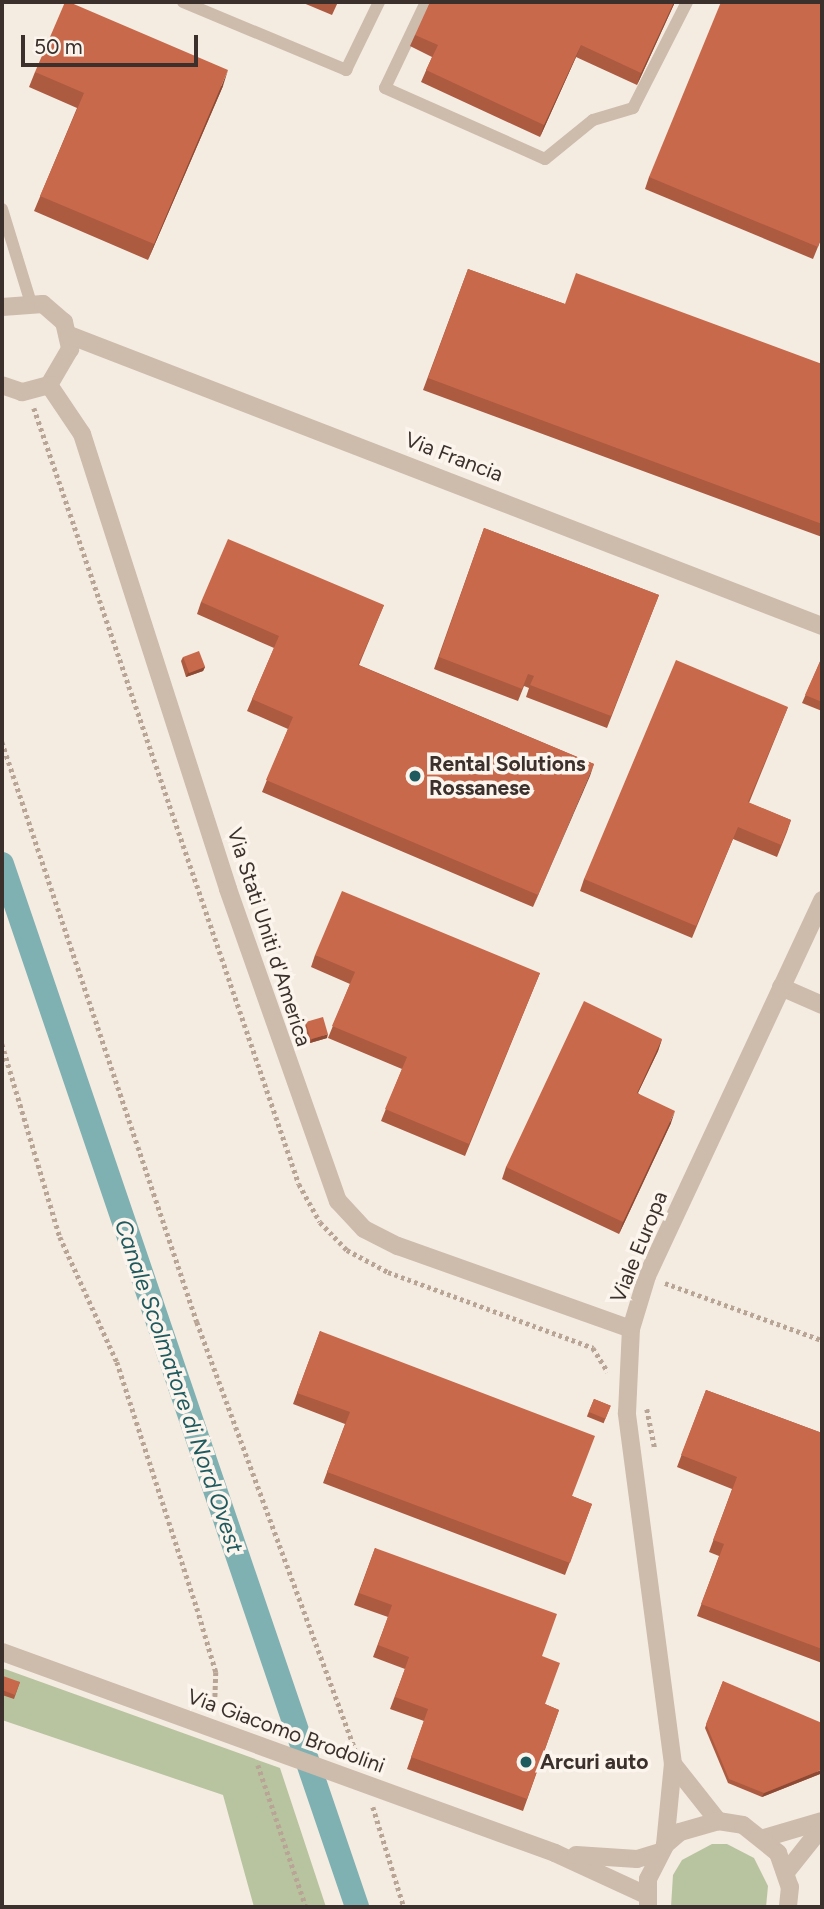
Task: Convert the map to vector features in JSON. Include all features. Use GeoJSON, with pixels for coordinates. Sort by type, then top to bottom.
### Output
{"type":"FeatureCollection","features":[{"type":"Feature","properties":{"kind":"street"},"geometry":{"type":"LineString","coordinates":[[2,306],[30,300],[55,312],[69,335],[67,363],[49,384],[22,392],[2,385]]}},
{"type":"Feature","properties":{"kind":"street","name":"Via Francia"},"geometry":{"type":"LineString","coordinates":[[69,335],[822,626]]}},
{"type":"Feature","properties":{"kind":"street","name":"Via Stati Uniti d'America"},"geometry":{"type":"LineString","coordinates":[[49,384],[82,434],[232,902],[338,1201],[364,1229],[398,1246],[631,1329]]}},
{"type":"Feature","properties":{"kind":"street","name":"Viale Europa"},"geometry":{"type":"LineString","coordinates":[[647,1901],[662,1848],[673,1764],[627,1413],[631,1329],[647,1276],[822,900]]}},
{"type":"Feature","properties":{"kind":"street"},"geometry":{"type":"LineString","coordinates":[[781,987],[822,1005]]}},
{"type":"Feature","properties":{"kind":"street","name":"Via Giacomo Brodolini"},"geometry":{"type":"LineString","coordinates":[[2,1652],[555,1853],[647,1901]]}},
{"type":"Feature","properties":{"kind":"street"},"geometry":{"type":"LineString","coordinates":[[673,1764],[718,1821],[764,1838],[787,1871],[790,1906]]}},
{"type":"Feature","properties":{"kind":"street"},"geometry":{"type":"LineString","coordinates":[[662,1848],[689,1828],[718,1821]]}},
{"type":"Feature","properties":{"kind":"street"},"geometry":{"type":"LineString","coordinates":[[764,1838],[822,1821]]}},
{"type":"Feature","properties":{"kind":"street"},"geometry":{"type":"LineString","coordinates":[[787,1871],[822,1826]]}},
{"type":"Feature","properties":{"kind":"street","name":"Via Giacomo Brodolini"},"geometry":{"type":"LineString","coordinates":[[555,1853],[637,1859],[662,1848]]}},
{"type":"Feature","properties":{"kind":"lane"},"geometry":{"type":"LineString","coordinates":[[183,2],[346,70],[379,2]]}},
{"type":"Feature","properties":{"kind":"lane"},"geometry":{"type":"LineString","coordinates":[[426,2],[385,88],[545,159],[593,120],[633,108],[687,2]]}},
{"type":"Feature","properties":{"kind":"lane"},"geometry":{"type":"LineString","coordinates":[[2,209],[30,300]]}},
{"type":"Feature","properties":{"kind":"path"},"geometry":{"type":"LineString","coordinates":[[23,402],[33,406],[299,1184],[320,1222],[347,1250],[388,1272],[593,1348],[608,1378]]}},
{"type":"Feature","properties":{"kind":"path"},"geometry":{"type":"LineString","coordinates":[[2,742],[197,1322],[368,1786],[404,1907]]}},
{"type":"Feature","properties":{"kind":"path"},"geometry":{"type":"LineString","coordinates":[[2,1044],[60,1237],[117,1362],[197,1608],[216,1672],[214,1727]]}},
{"type":"Feature","properties":{"kind":"path"},"geometry":{"type":"LineString","coordinates":[[647,1276],[822,1340]]}},
{"type":"Feature","properties":{"kind":"path"},"geometry":{"type":"LineString","coordinates":[[627,1413],[650,1409],[656,1463]]}},
{"type":"Feature","properties":{"kind":"path"},"geometry":{"type":"LineString","coordinates":[[257,1744],[306,1907]]}},
{"type":"Feature","properties":{"kind":"green space"},"geometry":{"type":"Polygon","coordinates":[[[2,1668],[280,1768],[326,1907],[254,1907],[223,1795],[2,1720],[2,1668]]]}},
{"type":"Feature","properties":{"kind":"green space"},"geometry":{"type":"Polygon","coordinates":[[[712,1844],[727,1844],[754,1858],[768,1886],[766,1907],[671,1907],[673,1875],[682,1860],[712,1844]]]}},
{"type":"Feature","properties":{"kind":"building"},"geometry":{"type":"Polygon","coordinates":[[[65,2],[228,70],[154,244],[40,196],[84,93],[35,72],[65,2]]]}},
{"type":"Feature","properties":{"kind":"building"},"geometry":{"type":"Polygon","coordinates":[[[430,2],[674,2],[641,73],[581,45],[544,125],[426,70],[438,45],[415,35],[430,2]]]}},
{"type":"Feature","properties":{"kind":"building"},"geometry":{"type":"Polygon","coordinates":[[[721,2],[822,2],[822,235],[818,247],[649,177],[721,2]]]}},
{"type":"Feature","properties":{"kind":"building"},"geometry":{"type":"Polygon","coordinates":[[[468,269],[565,304],[576,273],[822,364],[822,524],[428,378],[468,269]]]}},
{"type":"Feature","properties":{"kind":"building"},"geometry":{"type":"Polygon","coordinates":[[[484,528],[659,595],[611,716],[530,685],[534,676],[528,674],[522,689],[439,657],[484,528]]]}},
{"type":"Feature","properties":{"kind":"building"},"geometry":{"type":"Polygon","coordinates":[[[228,539],[384,605],[358,665],[594,764],[538,895],[266,780],[293,717],[252,699],[279,636],[201,602],[228,539]]]}},
{"type":"Feature","properties":{"kind":"building"},"geometry":{"type":"Polygon","coordinates":[[[199,651],[205,667],[189,673],[183,657],[199,651]]]}},
{"type":"Feature","properties":{"kind":"building"},"geometry":{"type":"Polygon","coordinates":[[[822,657],[822,702],[805,695],[822,657]]]}},
{"type":"Feature","properties":{"kind":"building"},"geometry":{"type":"Polygon","coordinates":[[[676,660],[788,707],[748,802],[791,820],[781,845],[738,827],[696,926],[584,879],[676,660]]]}},
{"type":"Feature","properties":{"kind":"building"},"geometry":{"type":"Polygon","coordinates":[[[342,891],[540,973],[469,1144],[385,1109],[407,1057],[332,1026],[355,972],[315,955],[342,891]]]}},
{"type":"Feature","properties":{"kind":"building"},"geometry":{"type":"Polygon","coordinates":[[[584,1001],[662,1039],[637,1093],[675,1111],[623,1222],[506,1167],[584,1001]]]}},
{"type":"Feature","properties":{"kind":"building"},"geometry":{"type":"Polygon","coordinates":[[[323,1017],[328,1034],[311,1039],[306,1022],[323,1017]]]}},
{"type":"Feature","properties":{"kind":"building"},"geometry":{"type":"Polygon","coordinates":[[[320,1331],[595,1436],[572,1496],[592,1504],[570,1563],[327,1472],[350,1412],[297,1393],[320,1331]]]}},
{"type":"Feature","properties":{"kind":"building"},"geometry":{"type":"Polygon","coordinates":[[[706,1390],[822,1433],[822,1649],[701,1604],[724,1544],[713,1540],[737,1477],[681,1455],[706,1390]]]}},
{"type":"Feature","properties":{"kind":"building"},"geometry":{"type":"Polygon","coordinates":[[[594,1399],[611,1406],[605,1419],[589,1412],[594,1399]]]}},
{"type":"Feature","properties":{"kind":"building"},"geometry":{"type":"Polygon","coordinates":[[[375,1548],[557,1614],[542,1656],[560,1663],[545,1704],[559,1710],[527,1799],[411,1757],[428,1709],[395,1697],[409,1657],[378,1645],[392,1605],[359,1593],[375,1548]]]}},
{"type":"Feature","properties":{"kind":"building"},"geometry":{"type":"Polygon","coordinates":[[[3,1676],[20,1682],[15,1695],[2,1690],[3,1676]]]}},
{"type":"Feature","properties":{"kind":"building"},"geometry":{"type":"Polygon","coordinates":[[[723,1681],[822,1723],[821,1770],[764,1793],[729,1779],[706,1724],[723,1681]]]}},
{"type":"Feature","properties":{"kind":"waterway","name":"Canale Scolmatore di Nord Ovest"},"geometry":{"type":"LineString","coordinates":[[2,864],[357,1907]]}},
{"type":"Feature","properties":{"kind":"place","name":"Rental Solutions Rossanese"},"geometry":{"type":"Point","coordinates":[415,776]}},
{"type":"Feature","properties":{"kind":"place","name":"Arcuri auto"},"geometry":{"type":"Point","coordinates":[526,1762]}}]}
